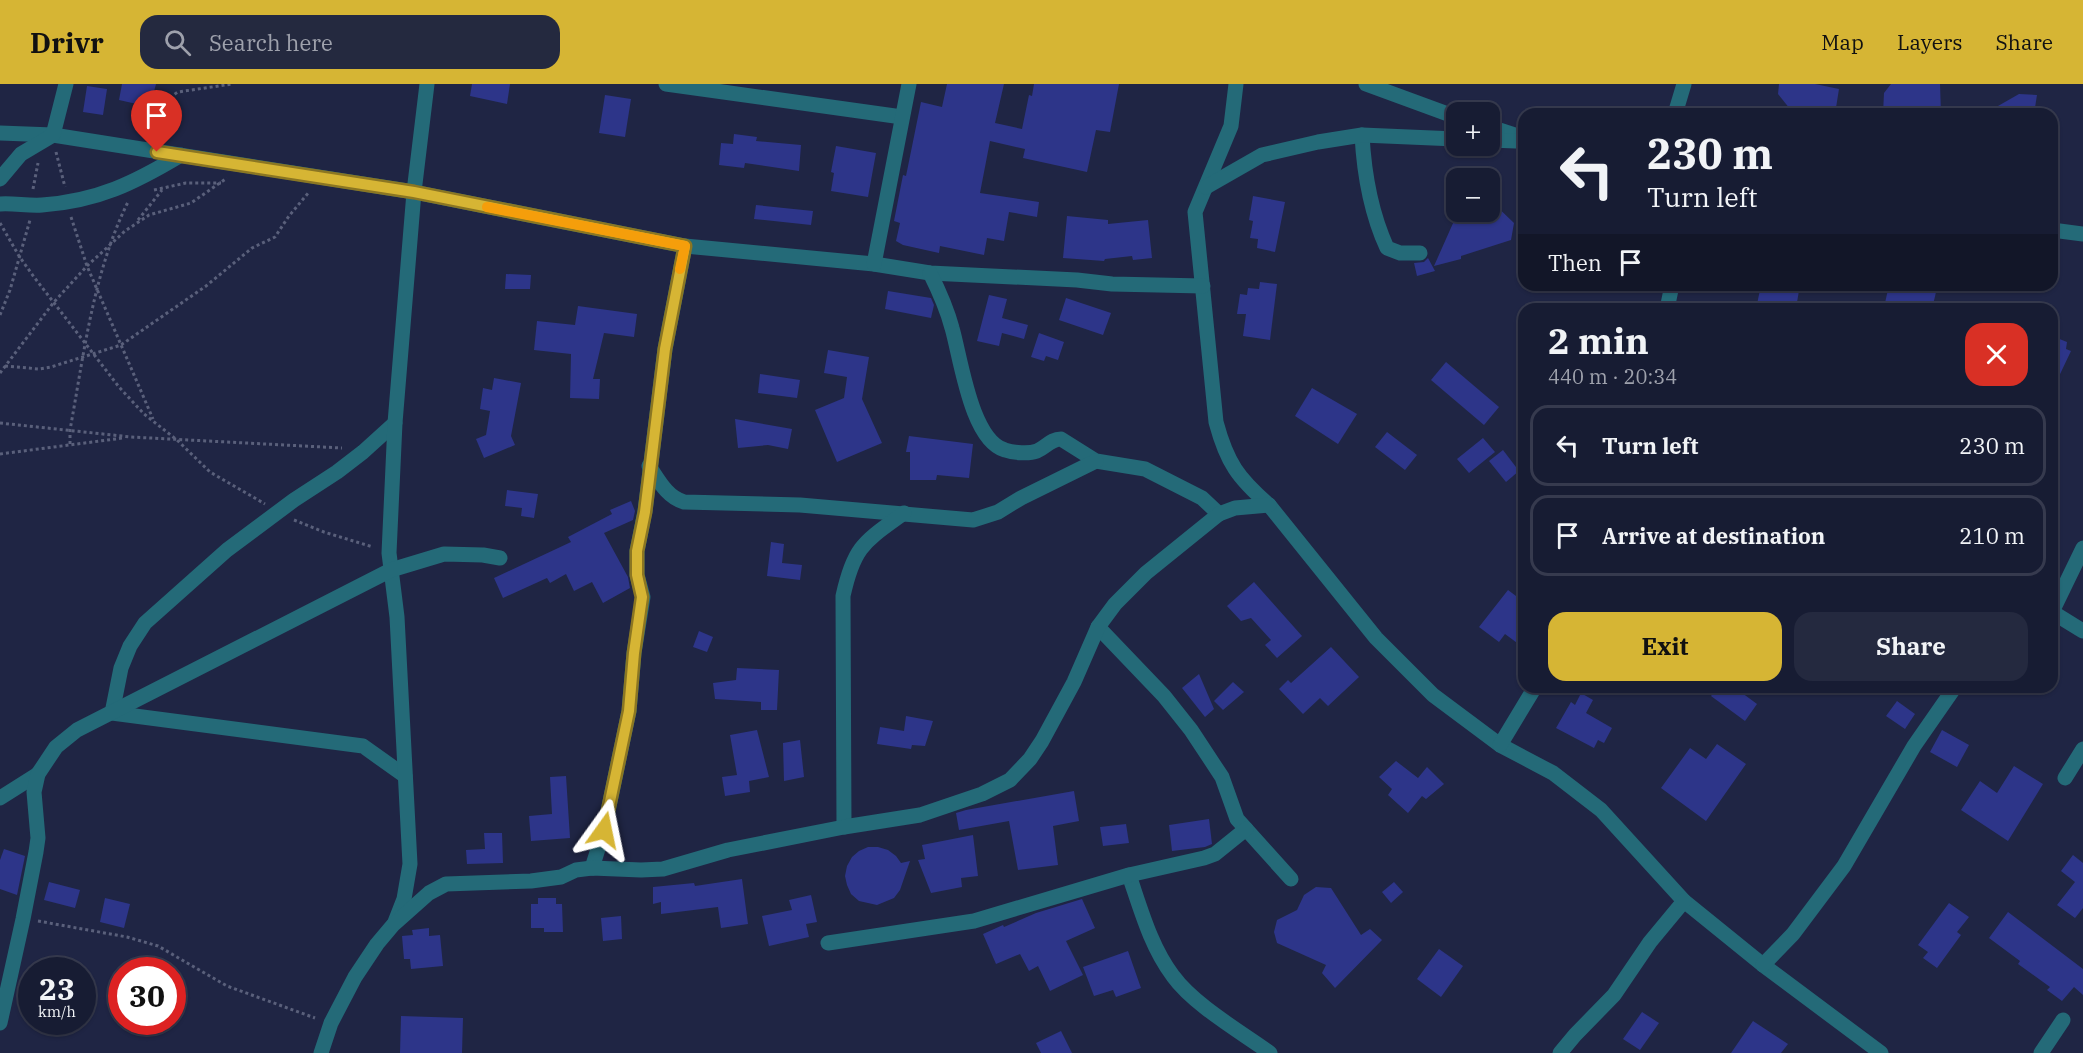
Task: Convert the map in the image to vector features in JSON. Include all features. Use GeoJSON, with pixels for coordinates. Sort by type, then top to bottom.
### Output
{"type":"FeatureCollection","features":[{"type":"Feature","properties":{"kind":"street"},"geometry":{"type":"LineString","coordinates":[[0,179],[21,154],[50,137],[66,84]]}},
{"type":"Feature","properties":{"kind":"street"},"geometry":{"type":"LineString","coordinates":[[393,925],[404,899],[410,864],[397,617],[389,553],[395,423],[414,192],[427,84]]}},
{"type":"Feature","properties":{"kind":"street"},"geometry":{"type":"LineString","coordinates":[[666,84],[738,89],[902,117]]}},
{"type":"Feature","properties":{"kind":"street"},"geometry":{"type":"LineString","coordinates":[[874,264],[909,84]]}},
{"type":"Feature","properties":{"kind":"street"},"geometry":{"type":"LineString","coordinates":[[1236,84],[1231,126],[1195,212],[1216,422],[1233,470],[1269,506],[1376,638],[1433,695],[1500,745],[1553,773],[1601,810],[1684,901],[1881,1053]]}},
{"type":"Feature","properties":{"kind":"street"},"geometry":{"type":"LineString","coordinates":[[1366,84],[1446,113]]}},
{"type":"Feature","properties":{"kind":"street"},"geometry":{"type":"LineString","coordinates":[[1677,108],[1684,84]]}},
{"type":"Feature","properties":{"kind":"street"},"geometry":{"type":"LineString","coordinates":[[1500,131],[1518,138]]}},
{"type":"Feature","properties":{"kind":"street"},"geometry":{"type":"LineString","coordinates":[[0,133],[50,137],[181,155],[414,192],[685,246],[874,264],[930,273],[1077,280],[1112,284],[1203,286]]}},
{"type":"Feature","properties":{"kind":"street"},"geometry":{"type":"LineString","coordinates":[[1206,187],[1262,155],[1318,142],[1362,135],[1446,139]]}},
{"type":"Feature","properties":{"kind":"street"},"geometry":{"type":"LineString","coordinates":[[1362,135],[1363,160],[1371,201],[1387,248],[1400,253],[1420,253]]}},
{"type":"Feature","properties":{"kind":"street"},"geometry":{"type":"LineString","coordinates":[[1500,140],[1518,140]]}},
{"type":"Feature","properties":{"kind":"street"},"geometry":{"type":"LineString","coordinates":[[0,204],[32,205],[92,198],[139,180],[181,155]]}},
{"type":"Feature","properties":{"kind":"street"},"geometry":{"type":"LineString","coordinates":[[2058,231],[2083,234]]}},
{"type":"Feature","properties":{"kind":"street"},"geometry":{"type":"LineString","coordinates":[[592,868],[604,830],[629,711],[642,597],[636,558],[645,512],[665,349],[685,246]]}},
{"type":"Feature","properties":{"kind":"street"},"geometry":{"type":"LineString","coordinates":[[930,273],[944,303],[976,419],[989,438],[1004,450],[1023,453],[1037,451],[1056,439],[1061,439],[1096,461],[1145,469],[1202,498],[1219,514]]}},
{"type":"Feature","properties":{"kind":"street"},"geometry":{"type":"LineString","coordinates":[[112,713],[121,668],[130,646],[145,623],[227,550],[337,472],[395,423]]}},
{"type":"Feature","properties":{"kind":"street"},"geometry":{"type":"LineString","coordinates":[[649,466],[674,500],[684,502],[800,505],[959,519],[982,518],[998,512],[1021,498],[1096,461]]}},
{"type":"Feature","properties":{"kind":"street"},"geometry":{"type":"LineString","coordinates":[[321,1053],[331,1023],[365,961],[393,925],[429,892],[446,884],[531,881],[561,877],[576,870],[592,868],[663,869],[728,850],[844,827],[920,815],[982,794],[1011,780],[1030,759],[1041,741],[1074,682],[1098,627],[1115,604],[1146,573],[1219,514],[1235,508],[1269,506]]}},
{"type":"Feature","properties":{"kind":"street"},"geometry":{"type":"LineString","coordinates":[[844,827],[843,596],[854,557],[864,543],[904,513]]}},
{"type":"Feature","properties":{"kind":"street"},"geometry":{"type":"LineString","coordinates":[[2058,600],[2083,548]]}},
{"type":"Feature","properties":{"kind":"street"},"geometry":{"type":"LineString","coordinates":[[0,1023],[38,838],[34,792],[38,774],[56,747],[77,730],[391,570],[444,554],[500,558]]}},
{"type":"Feature","properties":{"kind":"street"},"geometry":{"type":"LineString","coordinates":[[2058,616],[2083,631]]}},
{"type":"Feature","properties":{"kind":"street"},"geometry":{"type":"LineString","coordinates":[[1098,627],[1164,696],[1191,730],[1222,777],[1237,819],[1291,879]]}},
{"type":"Feature","properties":{"kind":"street"},"geometry":{"type":"LineString","coordinates":[[1500,745],[1531,693]]}},
{"type":"Feature","properties":{"kind":"street"},"geometry":{"type":"LineString","coordinates":[[1763,964],[1799,926],[1844,866],[1914,746],[1951,693]]}},
{"type":"Feature","properties":{"kind":"street"},"geometry":{"type":"LineString","coordinates":[[112,713],[363,747],[405,776]]}},
{"type":"Feature","properties":{"kind":"street"},"geometry":{"type":"LineString","coordinates":[[2065,778],[2083,749]]}},
{"type":"Feature","properties":{"kind":"street"},"geometry":{"type":"LineString","coordinates":[[0,798],[38,774]]}},
{"type":"Feature","properties":{"kind":"street"},"geometry":{"type":"LineString","coordinates":[[828,943],[974,921],[1129,875],[1215,854],[1246,829]]}},
{"type":"Feature","properties":{"kind":"street"},"geometry":{"type":"LineString","coordinates":[[1129,875],[1154,943],[1173,976],[1192,996],[1270,1053]]}},
{"type":"Feature","properties":{"kind":"street"},"geometry":{"type":"LineString","coordinates":[[1560,1053],[1614,995],[1650,942],[1684,901]]}},
{"type":"Feature","properties":{"kind":"street"},"geometry":{"type":"LineString","coordinates":[[2041,1053],[2063,1020]]}},
{"type":"Feature","properties":{"kind":"path"},"geometry":{"type":"LineString","coordinates":[[157,152],[162,113],[171,96],[178,92],[232,84]]}},
{"type":"Feature","properties":{"kind":"path"},"geometry":{"type":"LineString","coordinates":[[50,137],[60,164],[68,202],[87,266],[154,421]]}},
{"type":"Feature","properties":{"kind":"path"},"geometry":{"type":"LineString","coordinates":[[0,315],[10,290],[29,225],[34,179],[50,137]]}},
{"type":"Feature","properties":{"kind":"path"},"geometry":{"type":"LineString","coordinates":[[137,221],[163,210],[191,203],[221,183],[241,165]]}},
{"type":"Feature","properties":{"kind":"path"},"geometry":{"type":"LineString","coordinates":[[5,366],[39,369],[94,355],[121,345],[206,286],[252,248],[275,237],[289,216],[322,177]]}},
{"type":"Feature","properties":{"kind":"path"},"geometry":{"type":"LineString","coordinates":[[70,444],[81,358],[98,288],[123,212],[139,180]]}},
{"type":"Feature","properties":{"kind":"path"},"geometry":{"type":"LineString","coordinates":[[151,191],[186,183],[221,183]]}},
{"type":"Feature","properties":{"kind":"path"},"geometry":{"type":"LineString","coordinates":[[0,373],[54,302],[87,266],[137,221],[163,188]]}},
{"type":"Feature","properties":{"kind":"path"},"geometry":{"type":"LineString","coordinates":[[0,224],[19,256],[119,387],[144,414],[177,440],[210,472],[309,527],[389,553]]}},
{"type":"Feature","properties":{"kind":"path"},"geometry":{"type":"LineString","coordinates":[[0,423],[131,437],[326,448],[350,446]]}},
{"type":"Feature","properties":{"kind":"path"},"geometry":{"type":"LineString","coordinates":[[0,454],[131,437]]}},
{"type":"Feature","properties":{"kind":"path"},"geometry":{"type":"LineString","coordinates":[[23,919],[127,937],[158,946],[227,986],[331,1023]]}},
{"type":"Feature","properties":{"kind":"building"},"geometry":{"type":"Polygon","coordinates":[[[122,84],[156,84],[150,107],[119,100],[122,84]]]}},
{"type":"Feature","properties":{"kind":"building"},"geometry":{"type":"Polygon","coordinates":[[[472,84],[510,84],[507,104],[470,96],[472,84]]]}},
{"type":"Feature","properties":{"kind":"building"},"geometry":{"type":"Polygon","coordinates":[[[947,84],[1004,84],[995,123],[1022,129],[1029,95],[1032,96],[1034,84],[1119,84],[1110,132],[1096,130],[1087,172],[1023,158],[1025,149],[990,141],[980,193],[1039,202],[1037,217],[1009,212],[1004,241],[987,238],[984,255],[940,246],[939,253],[903,245],[896,241],[900,223],[894,221],[921,102],[942,107],[947,84]]]}},
{"type":"Feature","properties":{"kind":"building"},"geometry":{"type":"Polygon","coordinates":[[[1779,84],[1815,84],[1839,89],[1836,108],[1789,108],[1778,94],[1779,84]]]}},
{"type":"Feature","properties":{"kind":"building"},"geometry":{"type":"Polygon","coordinates":[[[1891,84],[1940,84],[1941,108],[1883,108],[1884,93],[1891,84]]]}},
{"type":"Feature","properties":{"kind":"building"},"geometry":{"type":"Polygon","coordinates":[[[87,86],[107,89],[103,115],[83,112],[87,86]]]}},
{"type":"Feature","properties":{"kind":"building"},"geometry":{"type":"Polygon","coordinates":[[[2019,94],[2037,95],[2035,108],[1994,108],[2019,94]]]}},
{"type":"Feature","properties":{"kind":"building"},"geometry":{"type":"Polygon","coordinates":[[[605,95],[631,99],[625,137],[599,133],[605,95]]]}},
{"type":"Feature","properties":{"kind":"building"},"geometry":{"type":"Polygon","coordinates":[[[734,134],[757,137],[756,141],[801,145],[799,171],[745,163],[744,168],[719,165],[721,143],[733,144],[734,134]]]}},
{"type":"Feature","properties":{"kind":"building"},"geometry":{"type":"Polygon","coordinates":[[[836,146],[876,153],[868,197],[831,191],[834,173],[831,172],[836,146]]]}},
{"type":"Feature","properties":{"kind":"building"},"geometry":{"type":"Polygon","coordinates":[[[1253,196],[1285,202],[1275,252],[1257,248],[1258,239],[1250,238],[1253,221],[1249,220],[1253,196]]]}},
{"type":"Feature","properties":{"kind":"building"},"geometry":{"type":"Polygon","coordinates":[[[756,205],[813,211],[811,225],[754,219],[756,205]]]}},
{"type":"Feature","properties":{"kind":"building"},"geometry":{"type":"Polygon","coordinates":[[[1500,210],[1514,223],[1511,240],[1461,256],[1461,259],[1434,266],[1454,222],[1500,222],[1500,210]]]}},
{"type":"Feature","properties":{"kind":"building"},"geometry":{"type":"Polygon","coordinates":[[[1067,216],[1108,220],[1108,224],[1148,220],[1152,258],[1133,260],[1132,256],[1104,261],[1063,258],[1067,216]]]}},
{"type":"Feature","properties":{"kind":"building"},"geometry":{"type":"Polygon","coordinates":[[[1428,258],[1435,271],[1417,276],[1414,263],[1424,262],[1428,258]]]}},
{"type":"Feature","properties":{"kind":"building"},"geometry":{"type":"Polygon","coordinates":[[[506,274],[531,275],[530,289],[505,289],[506,274]]]}},
{"type":"Feature","properties":{"kind":"building"},"geometry":{"type":"Polygon","coordinates":[[[1260,282],[1277,284],[1270,340],[1243,336],[1246,314],[1237,314],[1240,294],[1247,295],[1248,288],[1259,289],[1260,282]]]}},
{"type":"Feature","properties":{"kind":"building"},"geometry":{"type":"Polygon","coordinates":[[[888,291],[931,298],[934,305],[931,318],[885,309],[888,291]]]}},
{"type":"Feature","properties":{"kind":"building"},"geometry":{"type":"Polygon","coordinates":[[[1760,291],[1799,291],[1797,303],[1757,303],[1760,291]]]}},
{"type":"Feature","properties":{"kind":"building"},"geometry":{"type":"Polygon","coordinates":[[[1888,291],[1936,291],[1933,303],[1885,303],[1888,291]]]}},
{"type":"Feature","properties":{"kind":"building"},"geometry":{"type":"Polygon","coordinates":[[[989,295],[1007,299],[1002,318],[1028,325],[1024,339],[1002,333],[999,346],[977,341],[989,295]]]}},
{"type":"Feature","properties":{"kind":"building"},"geometry":{"type":"Polygon","coordinates":[[[1066,298],[1111,313],[1103,335],[1059,320],[1066,298]]]}},
{"type":"Feature","properties":{"kind":"building"},"geometry":{"type":"Polygon","coordinates":[[[578,306],[637,314],[634,337],[604,333],[593,379],[600,379],[599,399],[570,398],[571,354],[534,350],[537,321],[575,325],[578,306]]]}},
{"type":"Feature","properties":{"kind":"building"},"geometry":{"type":"Polygon","coordinates":[[[1039,333],[1064,342],[1058,360],[1046,356],[1044,361],[1031,357],[1039,333]]]}},
{"type":"Feature","properties":{"kind":"building"},"geometry":{"type":"Polygon","coordinates":[[[2058,338],[2067,342],[2066,349],[2071,351],[2058,378],[2058,338]]]}},
{"type":"Feature","properties":{"kind":"building"},"geometry":{"type":"Polygon","coordinates":[[[828,350],[869,357],[862,399],[882,443],[837,462],[815,410],[844,398],[847,377],[824,373],[828,350]]]}},
{"type":"Feature","properties":{"kind":"building"},"geometry":{"type":"Polygon","coordinates":[[[1446,362],[1499,407],[1484,425],[1431,380],[1446,362]]]}},
{"type":"Feature","properties":{"kind":"building"},"geometry":{"type":"Polygon","coordinates":[[[760,374],[800,380],[797,398],[758,393],[760,374]]]}},
{"type":"Feature","properties":{"kind":"building"},"geometry":{"type":"Polygon","coordinates":[[[494,378],[521,383],[511,436],[515,445],[484,458],[476,439],[486,435],[490,411],[480,409],[483,388],[492,390],[494,378]]]}},
{"type":"Feature","properties":{"kind":"building"},"geometry":{"type":"Polygon","coordinates":[[[1312,388],[1357,414],[1338,444],[1295,416],[1312,388]]]}},
{"type":"Feature","properties":{"kind":"building"},"geometry":{"type":"Polygon","coordinates":[[[735,419],[792,429],[788,449],[768,445],[738,448],[735,419]]]}},
{"type":"Feature","properties":{"kind":"building"},"geometry":{"type":"Polygon","coordinates":[[[1387,432],[1417,455],[1405,470],[1375,447],[1387,432]]]}},
{"type":"Feature","properties":{"kind":"building"},"geometry":{"type":"Polygon","coordinates":[[[909,436],[973,444],[969,478],[937,475],[936,480],[910,480],[910,452],[906,452],[909,436]]]}},
{"type":"Feature","properties":{"kind":"building"},"geometry":{"type":"Polygon","coordinates":[[[1483,438],[1495,452],[1469,473],[1457,459],[1483,438]]]}},
{"type":"Feature","properties":{"kind":"building"},"geometry":{"type":"Polygon","coordinates":[[[1503,450],[1518,472],[1506,482],[1489,461],[1503,450]]]}},
{"type":"Feature","properties":{"kind":"building"},"geometry":{"type":"Polygon","coordinates":[[[507,490],[538,494],[534,518],[521,516],[522,508],[505,506],[507,490]]]}},
{"type":"Feature","properties":{"kind":"building"},"geometry":{"type":"Polygon","coordinates":[[[631,501],[635,511],[633,520],[604,533],[628,577],[630,588],[603,603],[592,582],[574,591],[566,574],[550,583],[547,578],[503,598],[494,578],[571,542],[568,537],[612,514],[610,510],[631,501]]]}},
{"type":"Feature","properties":{"kind":"building"},"geometry":{"type":"Polygon","coordinates":[[[771,542],[784,544],[782,563],[802,565],[800,580],[767,576],[771,542]]]}},
{"type":"Feature","properties":{"kind":"building"},"geometry":{"type":"Polygon","coordinates":[[[1254,582],[1302,636],[1277,658],[1265,645],[1271,640],[1251,618],[1241,621],[1227,606],[1254,582]]]}},
{"type":"Feature","properties":{"kind":"building"},"geometry":{"type":"Polygon","coordinates":[[[1508,590],[1518,598],[1518,644],[1505,634],[1499,642],[1479,627],[1508,590]]]}},
{"type":"Feature","properties":{"kind":"building"},"geometry":{"type":"Polygon","coordinates":[[[699,631],[713,637],[707,652],[693,647],[699,631]]]}},
{"type":"Feature","properties":{"kind":"building"},"geometry":{"type":"Polygon","coordinates":[[[1331,647],[1359,677],[1328,706],[1320,698],[1303,714],[1279,689],[1288,680],[1291,683],[1331,647]]]}},
{"type":"Feature","properties":{"kind":"building"},"geometry":{"type":"Polygon","coordinates":[[[737,668],[779,670],[777,710],[761,710],[761,702],[715,699],[713,683],[736,680],[737,668]]]}},
{"type":"Feature","properties":{"kind":"building"},"geometry":{"type":"Polygon","coordinates":[[[1199,674],[1214,709],[1205,717],[1182,688],[1199,674]]]}},
{"type":"Feature","properties":{"kind":"building"},"geometry":{"type":"Polygon","coordinates":[[[1233,682],[1244,692],[1223,710],[1214,701],[1233,682]]]}},
{"type":"Feature","properties":{"kind":"building"},"geometry":{"type":"Polygon","coordinates":[[[1581,693],[1593,700],[1586,713],[1612,728],[1604,743],[1598,740],[1594,748],[1556,728],[1571,702],[1575,705],[1581,693]]]}},
{"type":"Feature","properties":{"kind":"building"},"geometry":{"type":"Polygon","coordinates":[[[1713,693],[1742,693],[1757,704],[1745,721],[1711,696],[1713,693]]]}},
{"type":"Feature","properties":{"kind":"building"},"geometry":{"type":"Polygon","coordinates":[[[1897,701],[1915,714],[1905,729],[1886,716],[1897,701]]]}},
{"type":"Feature","properties":{"kind":"building"},"geometry":{"type":"Polygon","coordinates":[[[906,716],[933,721],[925,746],[912,745],[911,749],[877,744],[880,727],[904,731],[906,716]]]}},
{"type":"Feature","properties":{"kind":"building"},"geometry":{"type":"Polygon","coordinates":[[[757,730],[769,777],[749,781],[750,792],[725,796],[722,777],[737,775],[730,735],[757,730]]]}},
{"type":"Feature","properties":{"kind":"building"},"geometry":{"type":"Polygon","coordinates":[[[1942,730],[1969,745],[1957,767],[1930,752],[1942,730]]]}},
{"type":"Feature","properties":{"kind":"building"},"geometry":{"type":"Polygon","coordinates":[[[800,740],[804,777],[784,781],[783,743],[800,740]]]}},
{"type":"Feature","properties":{"kind":"building"},"geometry":{"type":"Polygon","coordinates":[[[1717,744],[1746,764],[1706,821],[1661,788],[1690,748],[1706,759],[1717,744]]]}},
{"type":"Feature","properties":{"kind":"building"},"geometry":{"type":"Polygon","coordinates":[[[1396,761],[1418,778],[1427,767],[1444,784],[1426,799],[1422,796],[1408,813],[1388,795],[1392,789],[1379,777],[1396,761]]]}},
{"type":"Feature","properties":{"kind":"building"},"geometry":{"type":"Polygon","coordinates":[[[2014,766],[2043,784],[2008,841],[1961,810],[1980,781],[1997,793],[2014,766]]]}},
{"type":"Feature","properties":{"kind":"building"},"geometry":{"type":"Polygon","coordinates":[[[566,776],[570,838],[531,841],[529,816],[552,814],[550,777],[566,776]]]}},
{"type":"Feature","properties":{"kind":"building"},"geometry":{"type":"Polygon","coordinates":[[[1074,791],[1079,821],[1053,826],[1058,865],[1018,870],[1009,821],[959,830],[956,813],[1074,791]]]}},
{"type":"Feature","properties":{"kind":"building"},"geometry":{"type":"Polygon","coordinates":[[[1209,819],[1212,844],[1172,851],[1169,825],[1209,819]]]}},
{"type":"Feature","properties":{"kind":"building"},"geometry":{"type":"Polygon","coordinates":[[[1126,824],[1129,843],[1103,846],[1100,827],[1126,824]]]}},
{"type":"Feature","properties":{"kind":"building"},"geometry":{"type":"Polygon","coordinates":[[[484,833],[502,833],[503,863],[467,864],[466,850],[485,849],[484,833]]]}},
{"type":"Feature","properties":{"kind":"building"},"geometry":{"type":"Polygon","coordinates":[[[973,835],[978,876],[961,878],[962,887],[931,893],[918,860],[925,859],[922,845],[973,835]]]}},
{"type":"Feature","properties":{"kind":"building"},"geometry":{"type":"Polygon","coordinates":[[[868,847],[888,850],[901,863],[910,861],[900,890],[894,898],[877,905],[859,901],[851,894],[845,876],[852,857],[868,847]]]}},
{"type":"Feature","properties":{"kind":"building"},"geometry":{"type":"Polygon","coordinates":[[[4,849],[25,856],[17,895],[0,889],[0,860],[4,849]]]}},
{"type":"Feature","properties":{"kind":"building"},"geometry":{"type":"Polygon","coordinates":[[[2073,855],[2083,863],[2083,908],[2075,918],[2057,905],[2075,882],[2061,871],[2073,855]]]}},
{"type":"Feature","properties":{"kind":"building"},"geometry":{"type":"Polygon","coordinates":[[[742,879],[748,924],[721,928],[718,907],[661,914],[661,902],[653,904],[653,887],[694,883],[695,886],[742,879]]]}},
{"type":"Feature","properties":{"kind":"building"},"geometry":{"type":"Polygon","coordinates":[[[49,882],[80,890],[75,908],[44,900],[49,882]]]}},
{"type":"Feature","properties":{"kind":"building"},"geometry":{"type":"Polygon","coordinates":[[[1394,882],[1403,892],[1391,903],[1382,892],[1394,882]]]}},
{"type":"Feature","properties":{"kind":"building"},"geometry":{"type":"Polygon","coordinates":[[[1316,887],[1331,888],[1361,935],[1370,929],[1382,940],[1335,988],[1322,973],[1326,965],[1277,943],[1274,932],[1277,920],[1297,910],[1304,895],[1316,887]]]}},
{"type":"Feature","properties":{"kind":"building"},"geometry":{"type":"Polygon","coordinates":[[[811,895],[817,922],[806,924],[809,937],[769,946],[762,916],[792,910],[789,900],[811,895]]]}},
{"type":"Feature","properties":{"kind":"building"},"geometry":{"type":"Polygon","coordinates":[[[105,898],[130,904],[124,928],[100,922],[105,898]]]}},
{"type":"Feature","properties":{"kind":"building"},"geometry":{"type":"Polygon","coordinates":[[[538,898],[556,898],[556,904],[562,904],[563,932],[544,932],[544,928],[531,928],[531,904],[538,904],[538,898]]]}},
{"type":"Feature","properties":{"kind":"building"},"geometry":{"type":"Polygon","coordinates":[[[1082,899],[1095,928],[1066,941],[1083,975],[1050,991],[1038,966],[1029,971],[1020,954],[996,964],[983,934],[1036,913],[1082,899]]]}},
{"type":"Feature","properties":{"kind":"building"},"geometry":{"type":"Polygon","coordinates":[[[1949,903],[1969,917],[1957,932],[1961,935],[1937,968],[1923,958],[1928,952],[1918,945],[1949,903]]]}},
{"type":"Feature","properties":{"kind":"building"},"geometry":{"type":"Polygon","coordinates":[[[2008,912],[2083,969],[2083,995],[2074,987],[2062,1001],[2047,990],[2050,987],[2018,964],[2020,961],[1989,938],[2008,912]]]}},
{"type":"Feature","properties":{"kind":"building"},"geometry":{"type":"Polygon","coordinates":[[[621,916],[622,939],[603,941],[601,918],[621,916]]]}},
{"type":"Feature","properties":{"kind":"building"},"geometry":{"type":"Polygon","coordinates":[[[429,928],[429,936],[440,935],[443,966],[411,969],[410,959],[404,959],[402,936],[413,935],[412,930],[429,928]]]}},
{"type":"Feature","properties":{"kind":"building"},"geometry":{"type":"Polygon","coordinates":[[[1439,949],[1463,966],[1441,997],[1417,979],[1439,949]]]}},
{"type":"Feature","properties":{"kind":"building"},"geometry":{"type":"Polygon","coordinates":[[[1128,951],[1141,988],[1116,997],[1113,990],[1094,996],[1083,967],[1128,951]]]}},
{"type":"Feature","properties":{"kind":"building"},"geometry":{"type":"Polygon","coordinates":[[[1642,1012],[1659,1023],[1640,1050],[1623,1039],[1642,1012]]]}},
{"type":"Feature","properties":{"kind":"building"},"geometry":{"type":"Polygon","coordinates":[[[401,1016],[463,1018],[462,1053],[400,1053],[401,1016]]]}},
{"type":"Feature","properties":{"kind":"building"},"geometry":{"type":"Polygon","coordinates":[[[1753,1021],[1788,1044],[1781,1053],[1731,1053],[1753,1021]]]}},
{"type":"Feature","properties":{"kind":"building"},"geometry":{"type":"Polygon","coordinates":[[[1061,1031],[1072,1053],[1041,1053],[1036,1043],[1061,1031]]]}},
{"type":"Feature","properties":{"kind":"slow traffic"},"geometry":{"type":"LineString","coordinates":[[487,207],[685,246],[680,269]]}},
{"type":"Feature","properties":{"kind":"route"},"geometry":{"type":"LineString","coordinates":[[157,152],[414,192],[685,246],[665,349],[645,512],[637,551],[637,575],[642,597],[629,711],[604,830]]}}]}
